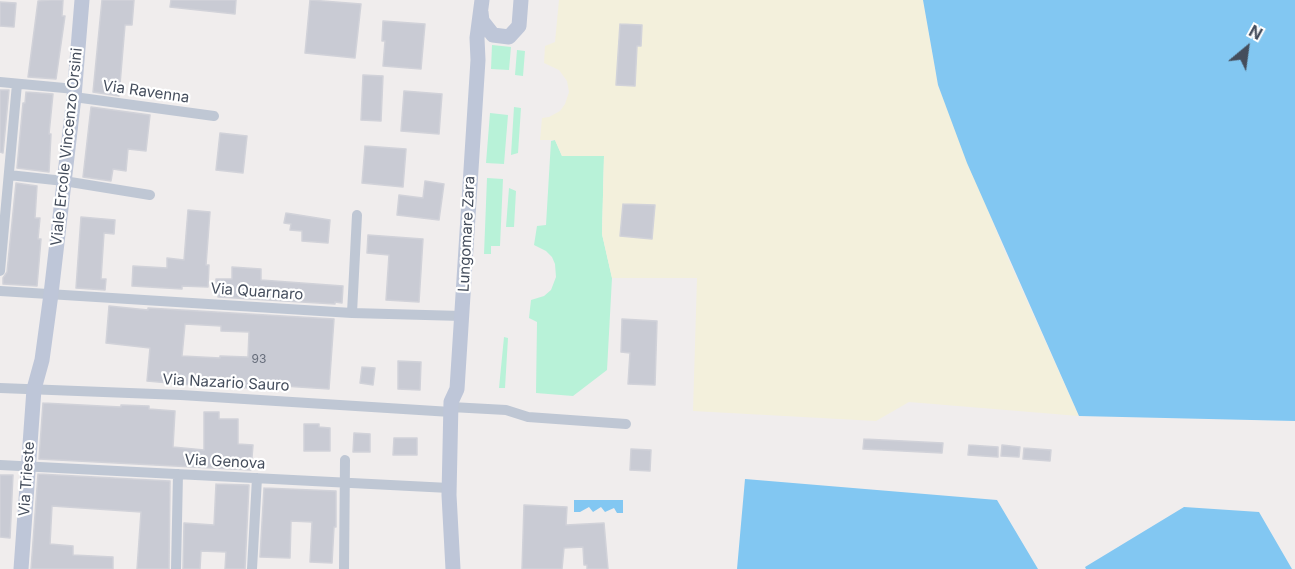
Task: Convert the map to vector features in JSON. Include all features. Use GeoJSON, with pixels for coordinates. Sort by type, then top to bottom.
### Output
{"type":"FeatureCollection","features":[{"type":"Feature","properties":{"kind":"street","name":"Viale Ercole Vincenzo Orsini"},"geometry":{"type":"LineString","coordinates":[[36,383],[51,294],[82,0]]}},
{"type":"Feature","properties":{"kind":"street"},"geometry":{"type":"LineString","coordinates":[[493,35],[509,37],[515,32],[519,27],[521,0]]}},
{"type":"Feature","properties":{"kind":"street","name":"Lungomare Zara"},"geometry":{"type":"LineString","coordinates":[[478,60],[484,44],[493,35],[482,21],[481,4]]}},
{"type":"Feature","properties":{"kind":"street","name":"Lungomare Zara"},"geometry":{"type":"LineString","coordinates":[[453,569],[449,488],[451,409],[457,389],[478,60],[477,38],[481,4]]}},
{"type":"Feature","properties":{"kind":"street","name":"Via Ravenna"},"geometry":{"type":"LineString","coordinates":[[0,82],[214,116]]}},
{"type":"Feature","properties":{"kind":"street"},"geometry":{"type":"LineString","coordinates":[[0,271],[17,84]]}},
{"type":"Feature","properties":{"kind":"street"},"geometry":{"type":"LineString","coordinates":[[9,176],[150,195]]}},
{"type":"Feature","properties":{"kind":"street"},"geometry":{"type":"LineString","coordinates":[[352,313],[357,216]]}},
{"type":"Feature","properties":{"kind":"street","name":"Via Quarnaro"},"geometry":{"type":"LineString","coordinates":[[0,291],[352,313],[462,316]]}},
{"type":"Feature","properties":{"kind":"street","name":"Via Nazario Sauro"},"geometry":{"type":"LineString","coordinates":[[0,388],[36,383],[181,395],[451,409]]}},
{"type":"Feature","properties":{"kind":"street","name":"Via Trieste"},"geometry":{"type":"LineString","coordinates":[[21,569],[36,383]]}},
{"type":"Feature","properties":{"kind":"street"},"geometry":{"type":"LineString","coordinates":[[451,409],[502,410],[528,417],[626,424]]}},
{"type":"Feature","properties":{"kind":"street"},"geometry":{"type":"LineString","coordinates":[[344,569],[345,460]]}},
{"type":"Feature","properties":{"kind":"street","name":"Via Genova"},"geometry":{"type":"LineString","coordinates":[[0,465],[449,488]]}},
{"type":"Feature","properties":{"kind":"street"},"geometry":{"type":"LineString","coordinates":[[176,569],[178,474]]}},
{"type":"Feature","properties":{"kind":"street"},"geometry":{"type":"LineString","coordinates":[[252,569],[257,478]]}},
{"type":"Feature","properties":{"kind":"green space"},"geometry":{"type":"Polygon","coordinates":[[[492,45],[511,47],[509,70],[491,69],[492,45]]]}},
{"type":"Feature","properties":{"kind":"green space"},"geometry":{"type":"Polygon","coordinates":[[[517,50],[525,51],[523,76],[515,75],[517,50]]]}},
{"type":"Feature","properties":{"kind":"green space"},"geometry":{"type":"Polygon","coordinates":[[[514,107],[521,108],[518,153],[511,155],[514,107]]]}},
{"type":"Feature","properties":{"kind":"green space"},"geometry":{"type":"Polygon","coordinates":[[[490,113],[508,115],[504,164],[486,163],[490,113]]]}},
{"type":"Feature","properties":{"kind":"green space"},"geometry":{"type":"Polygon","coordinates":[[[555,140],[562,156],[604,156],[602,234],[612,278],[607,370],[573,396],[536,393],[537,322],[529,318],[531,300],[544,296],[551,290],[556,277],[552,257],[534,245],[537,226],[546,225],[551,141],[555,140]]]}},
{"type":"Feature","properties":{"kind":"green space"},"geometry":{"type":"Polygon","coordinates":[[[487,178],[503,179],[500,246],[491,246],[491,254],[484,254],[487,178]]]}},
{"type":"Feature","properties":{"kind":"green space"},"geometry":{"type":"Polygon","coordinates":[[[509,188],[516,191],[514,227],[506,227],[509,188]]]}},
{"type":"Feature","properties":{"kind":"green space"},"geometry":{"type":"Polygon","coordinates":[[[504,337],[508,338],[505,388],[499,388],[504,337]]]}},
{"type":"Feature","properties":{"kind":"sand"},"geometry":{"type":"Polygon","coordinates":[[[559,0],[923,0],[938,85],[1005,252],[1079,416],[909,402],[876,421],[693,411],[697,278],[612,278],[602,234],[604,156],[562,156],[555,140],[540,140],[542,118],[560,111],[569,92],[567,81],[559,70],[544,63],[545,46],[555,42],[559,0]]]}},
{"type":"Feature","properties":{"kind":"water"},"geometry":{"type":"Polygon","coordinates":[[[923,0],[1295,0],[1295,421],[1079,416],[967,163],[938,85],[923,0]]]}},
{"type":"Feature","properties":{"kind":"water"},"geometry":{"type":"Polygon","coordinates":[[[745,479],[997,500],[1038,569],[737,569],[745,479]]]}},
{"type":"Feature","properties":{"kind":"water"},"geometry":{"type":"Polygon","coordinates":[[[574,500],[623,500],[623,513],[617,513],[614,508],[605,512],[601,507],[593,512],[589,507],[580,512],[574,512],[574,500]]]}},
{"type":"Feature","properties":{"kind":"water"},"geometry":{"type":"Polygon","coordinates":[[[1184,507],[1259,512],[1292,569],[1086,569],[1085,567],[1184,507]]]}},
{"type":"Feature","properties":{"kind":"building"},"geometry":{"type":"Polygon","coordinates":[[[63,0],[62,16],[65,16],[56,79],[28,77],[38,1],[63,0]]]}},
{"type":"Feature","properties":{"kind":"building"},"geometry":{"type":"Polygon","coordinates":[[[102,0],[134,0],[132,25],[125,25],[119,96],[93,92],[102,0]]]}},
{"type":"Feature","properties":{"kind":"building"},"geometry":{"type":"Polygon","coordinates":[[[171,0],[236,0],[235,14],[170,7],[171,0]]]}},
{"type":"Feature","properties":{"kind":"building"},"geometry":{"type":"Polygon","coordinates":[[[310,0],[361,4],[355,58],[305,53],[310,0]]]}},
{"type":"Feature","properties":{"kind":"building"},"geometry":{"type":"Polygon","coordinates":[[[0,2],[16,3],[14,27],[0,26],[0,2]]]}},
{"type":"Feature","properties":{"kind":"building"},"geometry":{"type":"Polygon","coordinates":[[[383,21],[425,24],[421,69],[383,66],[385,41],[382,41],[383,21]]]}},
{"type":"Feature","properties":{"kind":"building"},"geometry":{"type":"Polygon","coordinates":[[[620,24],[642,25],[641,46],[637,46],[635,86],[616,85],[620,24]]]}},
{"type":"Feature","properties":{"kind":"building"},"geometry":{"type":"Polygon","coordinates":[[[363,75],[383,76],[381,121],[361,120],[363,75]]]}},
{"type":"Feature","properties":{"kind":"building"},"geometry":{"type":"Polygon","coordinates":[[[0,90],[9,90],[3,153],[0,152],[0,90]]]}},
{"type":"Feature","properties":{"kind":"building"},"geometry":{"type":"Polygon","coordinates":[[[404,91],[442,94],[439,134],[401,131],[404,91]]]}},
{"type":"Feature","properties":{"kind":"building"},"geometry":{"type":"Polygon","coordinates":[[[26,92],[53,94],[49,134],[51,134],[49,172],[17,168],[26,92]]]}},
{"type":"Feature","properties":{"kind":"building"},"geometry":{"type":"Polygon","coordinates":[[[91,107],[150,115],[146,151],[128,149],[126,171],[113,169],[111,181],[83,177],[91,107]]]}},
{"type":"Feature","properties":{"kind":"building"},"geometry":{"type":"Polygon","coordinates":[[[220,133],[247,136],[243,173],[216,170],[220,133]]]}},
{"type":"Feature","properties":{"kind":"building"},"geometry":{"type":"Polygon","coordinates":[[[365,146],[406,149],[403,187],[362,183],[365,146]]]}},
{"type":"Feature","properties":{"kind":"building"},"geometry":{"type":"Polygon","coordinates":[[[425,181],[444,184],[439,220],[397,215],[399,195],[423,198],[425,181]]]}},
{"type":"Feature","properties":{"kind":"building"},"geometry":{"type":"Polygon","coordinates":[[[16,183],[37,186],[35,218],[40,218],[38,239],[41,239],[37,286],[3,284],[3,278],[7,272],[16,183]]]}},
{"type":"Feature","properties":{"kind":"building"},"geometry":{"type":"Polygon","coordinates":[[[623,204],[655,205],[652,239],[620,236],[623,204]]]}},
{"type":"Feature","properties":{"kind":"building"},"geometry":{"type":"Polygon","coordinates":[[[188,210],[210,212],[206,265],[209,265],[208,287],[182,286],[182,289],[132,286],[133,266],[167,268],[167,258],[184,260],[188,210]]]}},
{"type":"Feature","properties":{"kind":"building"},"geometry":{"type":"Polygon","coordinates":[[[286,213],[330,220],[328,243],[302,241],[302,231],[290,230],[291,224],[284,223],[286,213]]]}},
{"type":"Feature","properties":{"kind":"building"},"geometry":{"type":"Polygon","coordinates":[[[81,217],[115,220],[114,234],[104,233],[101,279],[106,279],[105,290],[76,288],[81,217]]]}},
{"type":"Feature","properties":{"kind":"building"},"geometry":{"type":"Polygon","coordinates":[[[368,235],[423,239],[419,302],[386,300],[389,255],[367,253],[368,235]]]}},
{"type":"Feature","properties":{"kind":"building"},"geometry":{"type":"Polygon","coordinates":[[[232,267],[261,269],[261,280],[343,286],[342,303],[218,297],[216,279],[232,279],[232,267]]]}},
{"type":"Feature","properties":{"kind":"building"},"geometry":{"type":"Polygon","coordinates":[[[109,306],[334,319],[329,389],[254,384],[254,388],[214,387],[147,381],[150,348],[106,343],[109,306]],[[185,324],[182,356],[248,357],[249,332],[221,331],[221,326],[185,324]]]}},
{"type":"Feature","properties":{"kind":"building"},"geometry":{"type":"Polygon","coordinates":[[[622,319],[657,321],[655,385],[628,384],[630,353],[621,352],[622,319]]]}},
{"type":"Feature","properties":{"kind":"building"},"geometry":{"type":"Polygon","coordinates":[[[398,361],[421,362],[420,390],[398,389],[398,361]]]}},
{"type":"Feature","properties":{"kind":"building"},"geometry":{"type":"Polygon","coordinates":[[[362,367],[375,368],[373,385],[360,383],[362,367]]]}},
{"type":"Feature","properties":{"kind":"building"},"geometry":{"type":"Polygon","coordinates":[[[43,403],[149,406],[149,409],[175,411],[173,447],[204,450],[204,412],[219,412],[219,419],[238,419],[238,444],[253,445],[251,470],[39,459],[43,403]]]}},
{"type":"Feature","properties":{"kind":"building"},"geometry":{"type":"Polygon","coordinates":[[[304,424],[319,424],[319,427],[330,428],[330,451],[304,451],[304,424]]]}},
{"type":"Feature","properties":{"kind":"building"},"geometry":{"type":"Polygon","coordinates":[[[354,433],[370,434],[370,452],[353,452],[354,433]]]}},
{"type":"Feature","properties":{"kind":"building"},"geometry":{"type":"Polygon","coordinates":[[[394,438],[417,438],[417,455],[393,455],[394,438]]]}},
{"type":"Feature","properties":{"kind":"building"},"geometry":{"type":"Polygon","coordinates":[[[864,439],[943,443],[942,453],[863,449],[864,439]]]}},
{"type":"Feature","properties":{"kind":"building"},"geometry":{"type":"Polygon","coordinates":[[[969,445],[998,447],[998,457],[968,455],[969,445]]]}},
{"type":"Feature","properties":{"kind":"building"},"geometry":{"type":"Polygon","coordinates":[[[1002,445],[1020,447],[1019,457],[1001,456],[1002,445]]]}},
{"type":"Feature","properties":{"kind":"building"},"geometry":{"type":"Polygon","coordinates":[[[1024,448],[1051,450],[1050,461],[1023,459],[1024,448]]]}},
{"type":"Feature","properties":{"kind":"building"},"geometry":{"type":"Polygon","coordinates":[[[631,449],[651,450],[650,471],[630,470],[631,449]]]}},
{"type":"Feature","properties":{"kind":"building"},"geometry":{"type":"Polygon","coordinates":[[[38,474],[170,481],[169,569],[137,569],[141,512],[52,506],[50,544],[73,546],[73,555],[113,557],[113,569],[31,569],[38,474]]]}},
{"type":"Feature","properties":{"kind":"building"},"geometry":{"type":"Polygon","coordinates":[[[0,475],[13,475],[10,538],[0,537],[0,475]]]}},
{"type":"Feature","properties":{"kind":"building"},"geometry":{"type":"Polygon","coordinates":[[[216,484],[249,485],[245,569],[225,569],[226,552],[201,551],[200,569],[183,569],[184,523],[214,525],[216,484]]]}},
{"type":"Feature","properties":{"kind":"building"},"geometry":{"type":"Polygon","coordinates":[[[264,488],[336,491],[336,527],[334,527],[332,563],[310,562],[312,522],[291,521],[290,558],[260,557],[264,488]]]}},
{"type":"Feature","properties":{"kind":"building"},"geometry":{"type":"Polygon","coordinates":[[[524,505],[567,507],[566,525],[604,523],[608,569],[587,569],[587,565],[584,565],[583,547],[564,548],[562,569],[522,569],[524,505]]]}}]}
